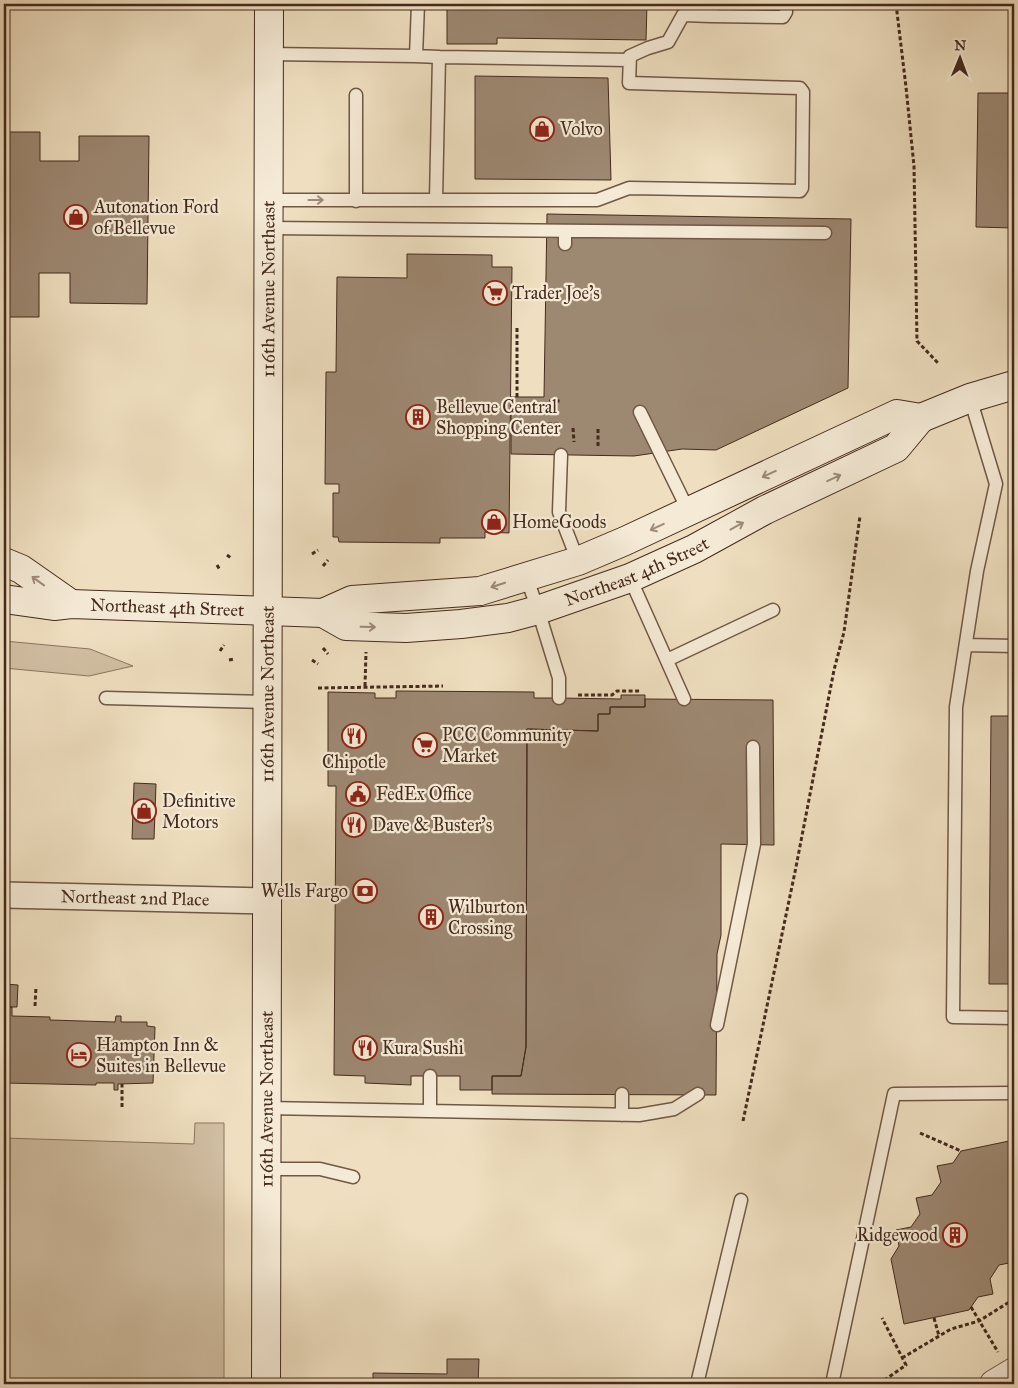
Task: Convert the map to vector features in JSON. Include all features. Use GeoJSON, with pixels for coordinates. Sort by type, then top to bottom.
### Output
{"type":"FeatureCollection","features":[{"type":"Feature","properties":{"kind":"main road","name":"116th Avenue Northeast"},"geometry":{"type":"LineString","coordinates":[[266,1384],[269,4]]}},
{"type":"Feature","properties":{"kind":"main road","name":"Northeast 4th Street"},"geometry":{"type":"LineString","coordinates":[[323,613],[346,626],[406,628],[508,618],[538,610],[630,578],[694,549],[765,510],[896,448],[920,418],[970,398],[1014,385]]}},
{"type":"Feature","properties":{"kind":"main road","name":"Northeast 4th Street"},"geometry":{"type":"LineString","coordinates":[[4,600],[54,606],[71,604],[323,613],[352,600],[480,591],[578,561],[688,512],[896,414],[920,418]]}},
{"type":"Feature","properties":{"kind":"main road","name":"Northeast 4th Street"},"geometry":{"type":"LineString","coordinates":[[4,562],[21,569],[71,604]]}},
{"type":"Feature","properties":{"kind":"main road"},"geometry":{"type":"LineString","coordinates":[[994,1384],[1007,1364]]}},
{"type":"Feature","properties":{"kind":"street","name":"Northeast 2nd Place"},"geometry":{"type":"LineString","coordinates":[[4,895],[266,901]]}},
{"type":"Feature","properties":{"kind":"lane"},"geometry":{"type":"LineString","coordinates":[[416,56],[418,4]]}},
{"type":"Feature","properties":{"kind":"lane"},"geometry":{"type":"LineString","coordinates":[[268,200],[597,200],[629,188],[796,191],[802,188],[803,92],[800,88],[629,83],[630,56],[668,42],[683,15],[711,10],[783,17],[786,12],[786,4]]}},
{"type":"Feature","properties":{"kind":"lane"},"geometry":{"type":"LineString","coordinates":[[269,54],[629,60]]}},
{"type":"Feature","properties":{"kind":"lane"},"geometry":{"type":"LineString","coordinates":[[436,200],[439,57]]}},
{"type":"Feature","properties":{"kind":"lane"},"geometry":{"type":"LineString","coordinates":[[356,95],[356,200]]}},
{"type":"Feature","properties":{"kind":"lane"},"geometry":{"type":"LineString","coordinates":[[268,228],[825,233]]}},
{"type":"Feature","properties":{"kind":"lane"},"geometry":{"type":"LineString","coordinates":[[565,231],[565,244]]}},
{"type":"Feature","properties":{"kind":"lane"},"geometry":{"type":"LineString","coordinates":[[970,398],[996,484],[978,571],[956,707],[953,1017],[1014,1018]]}},
{"type":"Feature","properties":{"kind":"lane"},"geometry":{"type":"LineString","coordinates":[[640,412],[688,512]]}},
{"type":"Feature","properties":{"kind":"lane"},"geometry":{"type":"LineString","coordinates":[[561,455],[559,512],[578,561]]}},
{"type":"Feature","properties":{"kind":"lane"},"geometry":{"type":"LineString","coordinates":[[526,576],[559,678],[559,698]]}},
{"type":"Feature","properties":{"kind":"lane"},"geometry":{"type":"LineString","coordinates":[[630,578],[684,699]]}},
{"type":"Feature","properties":{"kind":"lane"},"geometry":{"type":"LineString","coordinates":[[667,660],[773,610]]}},
{"type":"Feature","properties":{"kind":"lane"},"geometry":{"type":"LineString","coordinates":[[966,645],[1014,646]]}},
{"type":"Feature","properties":{"kind":"lane"},"geometry":{"type":"LineString","coordinates":[[106,698],[268,702]]}},
{"type":"Feature","properties":{"kind":"lane"},"geometry":{"type":"LineString","coordinates":[[717,1025],[754,844],[753,747]]}},
{"type":"Feature","properties":{"kind":"lane"},"geometry":{"type":"LineString","coordinates":[[430,1076],[430,1111]]}},
{"type":"Feature","properties":{"kind":"lane"},"geometry":{"type":"LineString","coordinates":[[832,1384],[894,1094],[1014,1093]]}},
{"type":"Feature","properties":{"kind":"lane"},"geometry":{"type":"LineString","coordinates":[[622,1094],[622,1115]]}},
{"type":"Feature","properties":{"kind":"lane"},"geometry":{"type":"LineString","coordinates":[[266,1108],[638,1115],[674,1109],[698,1094]]}},
{"type":"Feature","properties":{"kind":"lane"},"geometry":{"type":"LineString","coordinates":[[266,1169],[320,1169],[353,1177]]}},
{"type":"Feature","properties":{"kind":"lane"},"geometry":{"type":"LineString","coordinates":[[697,1384],[741,1200]]}},
{"type":"Feature","properties":{"kind":"path"},"geometry":{"type":"LineString","coordinates":[[896,4],[914,166],[917,341],[938,363]]}},
{"type":"Feature","properties":{"kind":"path"},"geometry":{"type":"LineString","coordinates":[[517,397],[518,328]]}},
{"type":"Feature","properties":{"kind":"path"},"geometry":{"type":"LineString","coordinates":[[549,401],[561,401]]}},
{"type":"Feature","properties":{"kind":"path"},"geometry":{"type":"LineString","coordinates":[[548,424],[560,424]]}},
{"type":"Feature","properties":{"kind":"path"},"geometry":{"type":"LineString","coordinates":[[574,428],[574,447]]}},
{"type":"Feature","properties":{"kind":"path"},"geometry":{"type":"LineString","coordinates":[[598,428],[598,446]]}},
{"type":"Feature","properties":{"kind":"path"},"geometry":{"type":"LineString","coordinates":[[743,1121],[797,863],[834,670],[844,632],[860,516]]}},
{"type":"Feature","properties":{"kind":"path"},"geometry":{"type":"LineString","coordinates":[[312,554],[318,550]]}},
{"type":"Feature","properties":{"kind":"path"},"geometry":{"type":"LineString","coordinates":[[227,556],[231,558]]}},
{"type":"Feature","properties":{"kind":"path"},"geometry":{"type":"LineString","coordinates":[[323,566],[328,560]]}},
{"type":"Feature","properties":{"kind":"path"},"geometry":{"type":"LineString","coordinates":[[217,566],[220,570]]}},
{"type":"Feature","properties":{"kind":"path"},"geometry":{"type":"LineString","coordinates":[[220,651],[224,646]]}},
{"type":"Feature","properties":{"kind":"path"},"geometry":{"type":"LineString","coordinates":[[323,648],[328,654]]}},
{"type":"Feature","properties":{"kind":"path"},"geometry":{"type":"LineString","coordinates":[[365,686],[366,652]]}},
{"type":"Feature","properties":{"kind":"path"},"geometry":{"type":"LineString","coordinates":[[312,660],[318,664]]}},
{"type":"Feature","properties":{"kind":"path"},"geometry":{"type":"LineString","coordinates":[[318,688],[443,686]]}},
{"type":"Feature","properties":{"kind":"path"},"geometry":{"type":"LineString","coordinates":[[578,695],[612,695],[616,692],[641,691]]}},
{"type":"Feature","properties":{"kind":"path"},"geometry":{"type":"LineString","coordinates":[[35,1006],[36,987]]}},
{"type":"Feature","properties":{"kind":"path"},"geometry":{"type":"LineString","coordinates":[[122,1084],[122,1107]]}},
{"type":"Feature","properties":{"kind":"path"},"geometry":{"type":"LineString","coordinates":[[920,1133],[961,1151]]}},
{"type":"Feature","properties":{"kind":"path"},"geometry":{"type":"LineString","coordinates":[[902,1358],[951,1329],[980,1321],[1014,1299]]}},
{"type":"Feature","properties":{"kind":"path"},"geometry":{"type":"LineString","coordinates":[[971,1308],[1007,1364]]}},
{"type":"Feature","properties":{"kind":"path"},"geometry":{"type":"LineString","coordinates":[[879,1384],[906,1365],[882,1318]]}},
{"type":"Feature","properties":{"kind":"path"},"geometry":{"type":"LineString","coordinates":[[934,1318],[939,1336]]}},
{"type":"Feature","properties":{"kind":"shaded area"},"geometry":{"type":"Polygon","coordinates":[[[4,641],[90,649],[133,666],[89,676],[4,668],[4,641]]]}},
{"type":"Feature","properties":{"kind":"shaded area"},"geometry":{"type":"Polygon","coordinates":[[[195,1123],[224,1123],[224,1384],[4,1384],[4,1138],[194,1144],[195,1123]]]}},
{"type":"Feature","properties":{"kind":"building"},"geometry":{"type":"Polygon","coordinates":[[[447,4],[647,4],[646,40],[497,38],[497,44],[447,44],[447,4]]]}},
{"type":"Feature","properties":{"kind":"building","name":"Volvo"},"geometry":{"type":"Polygon","coordinates":[[[475,76],[608,78],[611,180],[475,179],[475,76]]]}},
{"type":"Feature","properties":{"kind":"building"},"geometry":{"type":"Polygon","coordinates":[[[978,93],[1014,93],[1014,228],[976,227],[978,93]]]}},
{"type":"Feature","properties":{"kind":"building","name":"Autonation Ford of Bellevue"},"geometry":{"type":"Polygon","coordinates":[[[4,132],[40,132],[40,161],[79,161],[79,136],[149,136],[147,304],[70,303],[70,273],[39,273],[39,317],[4,317],[4,132]]]}},
{"type":"Feature","properties":{"kind":"building"},"geometry":{"type":"Polygon","coordinates":[[[547,214],[851,219],[848,388],[716,450],[682,449],[634,456],[511,454],[511,397],[544,397],[547,214]]]}},
{"type":"Feature","properties":{"kind":"building","name":"Bellevue Central Shopping Center"},"geometry":{"type":"Polygon","coordinates":[[[407,254],[492,255],[492,267],[512,267],[509,533],[485,532],[485,538],[440,538],[440,543],[339,542],[338,537],[333,537],[333,493],[339,493],[339,484],[325,484],[326,372],[336,372],[337,277],[407,278],[407,254]]]}},
{"type":"Feature","properties":{"kind":"building","name":"Wilburton Crossing"},"geometry":{"type":"Polygon","coordinates":[[[396,691],[534,692],[534,698],[621,699],[621,695],[645,695],[645,707],[610,707],[610,714],[598,714],[598,731],[527,729],[526,1047],[521,1076],[492,1076],[492,1090],[460,1090],[460,1076],[411,1076],[411,1085],[365,1083],[365,1076],[334,1075],[336,786],[328,786],[328,692],[375,693],[375,698],[396,698],[396,691]]]}},
{"type":"Feature","properties":{"kind":"building"},"geometry":{"type":"Polygon","coordinates":[[[645,699],[773,700],[774,845],[721,844],[721,935],[717,954],[716,1095],[492,1094],[492,1076],[521,1076],[526,1047],[527,729],[598,731],[598,714],[610,714],[610,707],[645,707],[645,699]]]}},
{"type":"Feature","properties":{"kind":"building"},"geometry":{"type":"Polygon","coordinates":[[[991,716],[1014,716],[1014,984],[989,984],[991,716]]]}},
{"type":"Feature","properties":{"kind":"building","name":"Definitive Motors"},"geometry":{"type":"Polygon","coordinates":[[[134,783],[156,784],[154,839],[132,839],[134,783]]]}},
{"type":"Feature","properties":{"kind":"building"},"geometry":{"type":"Polygon","coordinates":[[[4,984],[18,985],[17,1007],[4,1007],[4,984]]]}},
{"type":"Feature","properties":{"kind":"building","name":"Hampton Inn & Suites in Bellevue"},"geometry":{"type":"Polygon","coordinates":[[[4,1007],[12,1007],[12,1016],[50,1017],[50,1020],[115,1022],[116,1016],[121,1016],[121,1022],[147,1022],[147,1026],[155,1027],[153,1083],[118,1084],[118,1090],[114,1090],[114,1083],[96,1083],[96,1085],[4,1083],[4,1007]]]}},
{"type":"Feature","properties":{"kind":"building","name":"Ridgewood"},"geometry":{"type":"Polygon","coordinates":[[[1014,1140],[1014,1241],[1010,1246],[1014,1262],[999,1265],[990,1279],[993,1294],[978,1297],[969,1310],[904,1324],[891,1259],[899,1246],[896,1230],[911,1227],[920,1214],[916,1198],[932,1195],[941,1182],[937,1166],[953,1163],[961,1151],[1014,1140]]]}},
{"type":"Feature","properties":{"kind":"building"},"geometry":{"type":"Polygon","coordinates":[[[447,1359],[479,1359],[478,1384],[373,1384],[373,1373],[447,1374],[447,1359]]]}},
{"type":"Feature","properties":{"kind":"place","name":"Volvo"},"geometry":{"type":"Point","coordinates":[542,129]}},
{"type":"Feature","properties":{"kind":"place","name":"Autonation Ford of Bellevue"},"geometry":{"type":"Point","coordinates":[76,217]}},
{"type":"Feature","properties":{"kind":"place","name":"Trader Joe's"},"geometry":{"type":"Point","coordinates":[495,293]}},
{"type":"Feature","properties":{"kind":"place","name":"Bellevue Central Shopping Center"},"geometry":{"type":"Point","coordinates":[418,417]}},
{"type":"Feature","properties":{"kind":"place","name":"HomeGoods"},"geometry":{"type":"Point","coordinates":[494,522]}},
{"type":"Feature","properties":{"kind":"place","name":"Chipotle"},"geometry":{"type":"Point","coordinates":[354,736]}},
{"type":"Feature","properties":{"kind":"place","name":"PCC Community Market"},"geometry":{"type":"Point","coordinates":[425,745]}},
{"type":"Feature","properties":{"kind":"place","name":"FedEx Office"},"geometry":{"type":"Point","coordinates":[358,794]}},
{"type":"Feature","properties":{"kind":"place","name":"Definitive Motors"},"geometry":{"type":"Point","coordinates":[144,811]}},
{"type":"Feature","properties":{"kind":"place","name":"Dave & Buster's"},"geometry":{"type":"Point","coordinates":[354,825]}},
{"type":"Feature","properties":{"kind":"place","name":"Wells Fargo"},"geometry":{"type":"Point","coordinates":[365,891]}},
{"type":"Feature","properties":{"kind":"place","name":"Wilburton Crossing"},"geometry":{"type":"Point","coordinates":[431,917]}},
{"type":"Feature","properties":{"kind":"place","name":"Kura Sushi"},"geometry":{"type":"Point","coordinates":[365,1048]}},
{"type":"Feature","properties":{"kind":"place","name":"Hampton Inn & Suites in Bellevue"},"geometry":{"type":"Point","coordinates":[79,1055]}},
{"type":"Feature","properties":{"kind":"place","name":"Ridgewood"},"geometry":{"type":"Point","coordinates":[955,1235]}}]}
